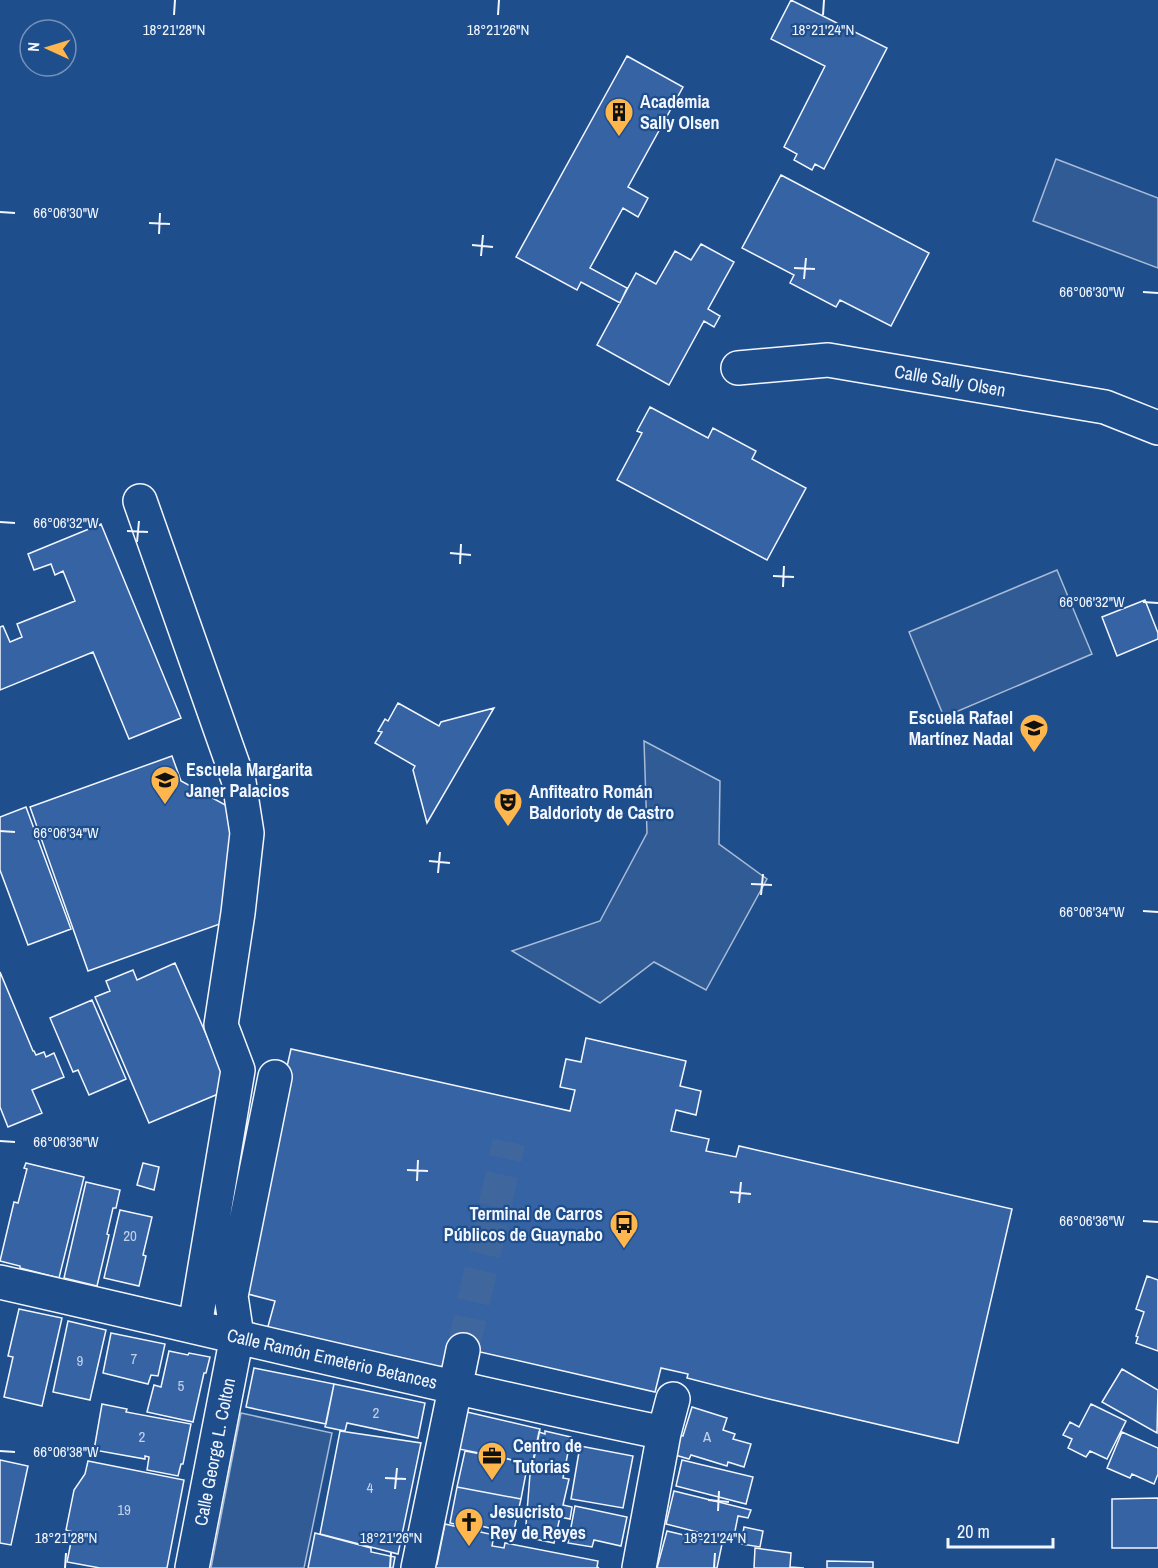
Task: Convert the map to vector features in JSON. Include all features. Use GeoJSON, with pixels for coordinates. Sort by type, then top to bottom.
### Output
{"type":"FeatureCollection","features":[{"type":"Feature","properties":{"kind":"street","name":"Calle Sally Olsen"},"geometry":{"type":"LineString","coordinates":[[738,368],[828,360],[1105,407],[1158,428]]}},
{"type":"Feature","properties":{"kind":"street"},"geometry":{"type":"LineString","coordinates":[[140,501],[239,782],[247,833],[238,913],[221,1025],[238,1070],[195,1326]]}},
{"type":"Feature","properties":{"kind":"street","name":"Calle George L. Colton"},"geometry":{"type":"LineString","coordinates":[[192,1568],[237,1336],[231,1296],[275,1077]]}},
{"type":"Feature","properties":{"kind":"street","name":"Calle Ramón Emeterio Betances"},"geometry":{"type":"LineString","coordinates":[[0,1282],[454,1388],[664,1433]]}},
{"type":"Feature","properties":{"kind":"street"},"geometry":{"type":"LineString","coordinates":[[418,1568],[463,1350]]}},
{"type":"Feature","properties":{"kind":"street"},"geometry":{"type":"LineString","coordinates":[[639,1568],[664,1433],[673,1399]]}},
{"type":"Feature","properties":{"kind":"shaded area"},"geometry":{"type":"Polygon","coordinates":[[[1056,159],[1158,198],[1158,268],[1033,221],[1056,159]]]}},
{"type":"Feature","properties":{"kind":"shaded area"},"geometry":{"type":"Polygon","coordinates":[[[1057,570],[1092,654],[944,717],[909,632],[1057,570]]]}},
{"type":"Feature","properties":{"kind":"shaded area"},"geometry":{"type":"Polygon","coordinates":[[[644,741],[720,781],[719,844],[767,879],[706,990],[654,962],[600,1003],[512,951],[600,921],[647,833],[644,741]]]}},
{"type":"Feature","properties":{"kind":"shaded area"},"geometry":{"type":"Polygon","coordinates":[[[241,1413],[332,1433],[304,1568],[211,1568],[241,1413]]]}},
{"type":"Feature","properties":{"kind":"building"},"geometry":{"type":"Polygon","coordinates":[[[791,0],[887,48],[824,169],[815,164],[812,170],[794,160],[797,154],[784,147],[825,66],[771,39],[791,0]]]}},
{"type":"Feature","properties":{"kind":"building","name":"Academia Sally Olsen"},"geometry":{"type":"Polygon","coordinates":[[[627,56],[683,87],[628,187],[648,198],[638,217],[623,208],[590,268],[627,288],[620,303],[581,282],[577,290],[516,257],[627,56]]]}},
{"type":"Feature","properties":{"kind":"building"},"geometry":{"type":"Polygon","coordinates":[[[781,175],[929,253],[891,326],[840,300],[836,307],[790,283],[794,275],[742,248],[781,175]]]}},
{"type":"Feature","properties":{"kind":"building"},"geometry":{"type":"Polygon","coordinates":[[[701,244],[734,262],[708,309],[720,316],[714,327],[704,321],[669,385],[597,345],[636,273],[656,284],[675,251],[691,260],[701,244]]]}},
{"type":"Feature","properties":{"kind":"building"},"geometry":{"type":"Polygon","coordinates":[[[650,407],[708,438],[713,428],[756,451],[752,459],[806,488],[767,560],[617,480],[642,433],[637,431],[650,407]]]}},
{"type":"Feature","properties":{"kind":"building"},"geometry":{"type":"Polygon","coordinates":[[[101,524],[181,718],[129,739],[93,652],[0,690],[0,627],[3,626],[10,642],[22,637],[17,624],[75,601],[63,571],[55,575],[51,564],[34,570],[28,554],[101,524]]]}},
{"type":"Feature","properties":{"kind":"building"},"geometry":{"type":"Polygon","coordinates":[[[1145,600],[1158,633],[1158,639],[1117,656],[1102,617],[1145,600]]]}},
{"type":"Feature","properties":{"kind":"building"},"geometry":{"type":"Polygon","coordinates":[[[398,703],[439,726],[441,722],[494,708],[427,823],[413,770],[415,766],[375,743],[382,732],[378,731],[385,719],[388,721],[398,703]]]}},
{"type":"Feature","properties":{"kind":"building"},"geometry":{"type":"Polygon","coordinates":[[[172,756],[181,781],[231,808],[244,842],[231,920],[88,971],[30,807],[172,756]]]}},
{"type":"Feature","properties":{"kind":"building"},"geometry":{"type":"Polygon","coordinates":[[[26,807],[71,929],[28,945],[0,870],[0,817],[26,807]]]}},
{"type":"Feature","properties":{"kind":"building"},"geometry":{"type":"Polygon","coordinates":[[[175,963],[230,1089],[149,1123],[95,997],[110,991],[106,981],[133,970],[137,980],[175,963]]]}},
{"type":"Feature","properties":{"kind":"building"},"geometry":{"type":"Polygon","coordinates":[[[0,972],[33,1051],[36,1055],[44,1052],[46,1057],[54,1053],[64,1077],[32,1090],[42,1113],[8,1127],[0,1107],[0,972]]]}},
{"type":"Feature","properties":{"kind":"building"},"geometry":{"type":"Polygon","coordinates":[[[92,1000],[126,1079],[89,1095],[78,1070],[73,1072],[50,1018],[92,1000]]]}},
{"type":"Feature","properties":{"kind":"building","name":"Terminal de Carros Públicos de Guaynabo"},"geometry":{"type":"Polygon","coordinates":[[[586,1038],[686,1061],[680,1086],[701,1091],[696,1115],[676,1110],[671,1131],[709,1139],[706,1151],[736,1157],[739,1146],[1012,1209],[958,1443],[769,1399],[687,1378],[688,1374],[661,1368],[655,1392],[476,1351],[451,1370],[267,1330],[275,1301],[236,1291],[291,1049],[570,1111],[575,1090],[560,1087],[566,1059],[581,1062],[586,1038]]]}},
{"type":"Feature","properties":{"kind":"building"},"geometry":{"type":"Polygon","coordinates":[[[26,1163],[84,1177],[59,1278],[0,1261],[14,1202],[18,1203],[27,1169],[24,1168],[26,1163]]]}},
{"type":"Feature","properties":{"kind":"building"},"geometry":{"type":"Polygon","coordinates":[[[143,1163],[159,1167],[154,1190],[137,1185],[143,1163]]]}},
{"type":"Feature","properties":{"kind":"building"},"geometry":{"type":"Polygon","coordinates":[[[86,1182],[120,1190],[116,1208],[113,1208],[97,1286],[64,1278],[86,1182]]]}},
{"type":"Feature","properties":{"kind":"building"},"geometry":{"type":"Polygon","coordinates":[[[120,1210],[152,1217],[143,1255],[146,1256],[139,1286],[104,1278],[120,1210]]]}},
{"type":"Feature","properties":{"kind":"building"},"geometry":{"type":"Polygon","coordinates":[[[1147,1276],[1158,1280],[1158,1351],[1136,1343],[1144,1312],[1136,1309],[1147,1276]]]}},
{"type":"Feature","properties":{"kind":"building"},"geometry":{"type":"Polygon","coordinates":[[[19,1309],[62,1318],[42,1406],[4,1397],[13,1357],[8,1356],[19,1309]]]}},
{"type":"Feature","properties":{"kind":"building"},"geometry":{"type":"Polygon","coordinates":[[[68,1321],[106,1330],[90,1400],[53,1392],[68,1321]]]}},
{"type":"Feature","properties":{"kind":"building"},"geometry":{"type":"Polygon","coordinates":[[[111,1333],[165,1344],[158,1376],[151,1375],[148,1384],[103,1373],[111,1333]]]}},
{"type":"Feature","properties":{"kind":"building"},"geometry":{"type":"Polygon","coordinates":[[[169,1351],[210,1357],[193,1422],[147,1412],[154,1385],[161,1387],[169,1351]]]}},
{"type":"Feature","properties":{"kind":"building"},"geometry":{"type":"Polygon","coordinates":[[[254,1368],[334,1384],[326,1424],[246,1407],[254,1368]]]}},
{"type":"Feature","properties":{"kind":"building"},"geometry":{"type":"Polygon","coordinates":[[[1122,1369],[1158,1390],[1157,1433],[1102,1402],[1122,1369]]]}},
{"type":"Feature","properties":{"kind":"building"},"geometry":{"type":"Polygon","coordinates":[[[334,1384],[425,1403],[418,1438],[347,1423],[345,1431],[325,1427],[334,1384]]]}},
{"type":"Feature","properties":{"kind":"building"},"geometry":{"type":"Polygon","coordinates":[[[102,1404],[127,1409],[126,1412],[191,1424],[183,1464],[181,1464],[178,1476],[147,1470],[149,1457],[145,1456],[145,1459],[94,1450],[102,1404]]]}},
{"type":"Feature","properties":{"kind":"building"},"geometry":{"type":"Polygon","coordinates":[[[1091,1404],[1126,1421],[1107,1459],[1090,1451],[1086,1457],[1068,1448],[1072,1439],[1063,1435],[1070,1422],[1079,1427],[1091,1404]]]}},
{"type":"Feature","properties":{"kind":"building"},"geometry":{"type":"Polygon","coordinates":[[[692,1407],[727,1418],[723,1430],[735,1434],[733,1439],[751,1444],[744,1467],[728,1462],[727,1466],[691,1455],[689,1459],[675,1455],[692,1407]]]}},
{"type":"Feature","properties":{"kind":"building"},"geometry":{"type":"Polygon","coordinates":[[[467,1412],[540,1429],[533,1464],[459,1449],[467,1412]]]}},
{"type":"Feature","properties":{"kind":"building"},"geometry":{"type":"Polygon","coordinates":[[[340,1431],[421,1443],[398,1554],[320,1534],[340,1431]]]}},
{"type":"Feature","properties":{"kind":"building"},"geometry":{"type":"Polygon","coordinates":[[[545,1431],[571,1437],[563,1478],[569,1479],[563,1505],[572,1507],[570,1519],[560,1517],[554,1543],[525,1537],[530,1474],[539,1432],[545,1434],[545,1431]]]}},
{"type":"Feature","properties":{"kind":"building"},"geometry":{"type":"Polygon","coordinates":[[[1122,1432],[1158,1448],[1158,1474],[1154,1484],[1132,1474],[1130,1478],[1107,1468],[1122,1432]]]}},
{"type":"Feature","properties":{"kind":"building"},"geometry":{"type":"Polygon","coordinates":[[[580,1446],[633,1456],[623,1508],[571,1499],[580,1446]]]}},
{"type":"Feature","properties":{"kind":"building","name":"Centro de Tutorias"},"geometry":{"type":"Polygon","coordinates":[[[465,1451],[533,1464],[530,1474],[526,1473],[521,1499],[457,1487],[465,1451]]]}},
{"type":"Feature","properties":{"kind":"building"},"geometry":{"type":"Polygon","coordinates":[[[0,1460],[28,1466],[11,1545],[0,1543],[0,1460]]]}},
{"type":"Feature","properties":{"kind":"building"},"geometry":{"type":"Polygon","coordinates":[[[682,1460],[753,1477],[746,1504],[676,1486],[682,1460]]]}},
{"type":"Feature","properties":{"kind":"building"},"geometry":{"type":"Polygon","coordinates":[[[88,1461],[184,1480],[167,1568],[100,1568],[67,1562],[73,1532],[66,1530],[74,1490],[85,1474],[88,1461]]]}},
{"type":"Feature","properties":{"kind":"building"},"geometry":{"type":"Polygon","coordinates":[[[457,1487],[521,1499],[513,1534],[481,1526],[481,1530],[450,1523],[457,1487]]]}},
{"type":"Feature","properties":{"kind":"building"},"geometry":{"type":"Polygon","coordinates":[[[674,1491],[751,1510],[748,1518],[738,1516],[733,1541],[666,1524],[674,1491]]]}},
{"type":"Feature","properties":{"kind":"building"},"geometry":{"type":"Polygon","coordinates":[[[1158,1498],[1158,1548],[1112,1548],[1112,1499],[1158,1498]]]}},
{"type":"Feature","properties":{"kind":"building"},"geometry":{"type":"Polygon","coordinates":[[[575,1506],[627,1517],[621,1546],[594,1540],[592,1547],[568,1543],[575,1506]]]}},
{"type":"Feature","properties":{"kind":"building","name":"Jesucristo Rey de Reyes"},"geometry":{"type":"Polygon","coordinates":[[[445,1524],[494,1535],[492,1546],[504,1548],[505,1543],[598,1561],[597,1567],[599,1568],[433,1568],[434,1563],[437,1564],[445,1524]]]}},
{"type":"Feature","properties":{"kind":"building"},"geometry":{"type":"Polygon","coordinates":[[[744,1527],[763,1531],[760,1547],[741,1544],[744,1527]]]}},
{"type":"Feature","properties":{"kind":"building"},"geometry":{"type":"Polygon","coordinates":[[[667,1531],[722,1544],[717,1568],[657,1568],[667,1531]]]}},
{"type":"Feature","properties":{"kind":"building"},"geometry":{"type":"Polygon","coordinates":[[[315,1533],[371,1548],[371,1552],[395,1557],[393,1568],[308,1568],[315,1533]]]}},
{"type":"Feature","properties":{"kind":"building"},"geometry":{"type":"Polygon","coordinates":[[[755,1548],[791,1553],[790,1567],[804,1568],[754,1568],[755,1548]]]}},
{"type":"Feature","properties":{"kind":"building"},"geometry":{"type":"Polygon","coordinates":[[[827,1561],[873,1562],[873,1568],[827,1568],[827,1561]]]}},
{"type":"Feature","properties":{"kind":"tunnel"},"geometry":{"type":"LineString","coordinates":[[463,1350],[509,1142]]}},
{"type":"Feature","properties":{"kind":"place","name":"Academia Sally Olsen"},"geometry":{"type":"Point","coordinates":[619,138]}},
{"type":"Feature","properties":{"kind":"place","name":"Escuela Rafael Martínez Nadal"},"geometry":{"type":"Point","coordinates":[1034,754]}},
{"type":"Feature","properties":{"kind":"place","name":"Escuela Margarita Janer Palacios"},"geometry":{"type":"Point","coordinates":[165,806]}},
{"type":"Feature","properties":{"kind":"place","name":"Anfiteatro Román Baldorioty de Castro"},"geometry":{"type":"Point","coordinates":[508,828]}},
{"type":"Feature","properties":{"kind":"place","name":"Terminal de Carros Públicos de Guaynabo"},"geometry":{"type":"Point","coordinates":[624,1250]}},
{"type":"Feature","properties":{"kind":"place","name":"Centro de Tutorias"},"geometry":{"type":"Point","coordinates":[492,1482]}},
{"type":"Feature","properties":{"kind":"place","name":"Jesucristo Rey de Reyes"},"geometry":{"type":"Point","coordinates":[469,1548]}}]}
